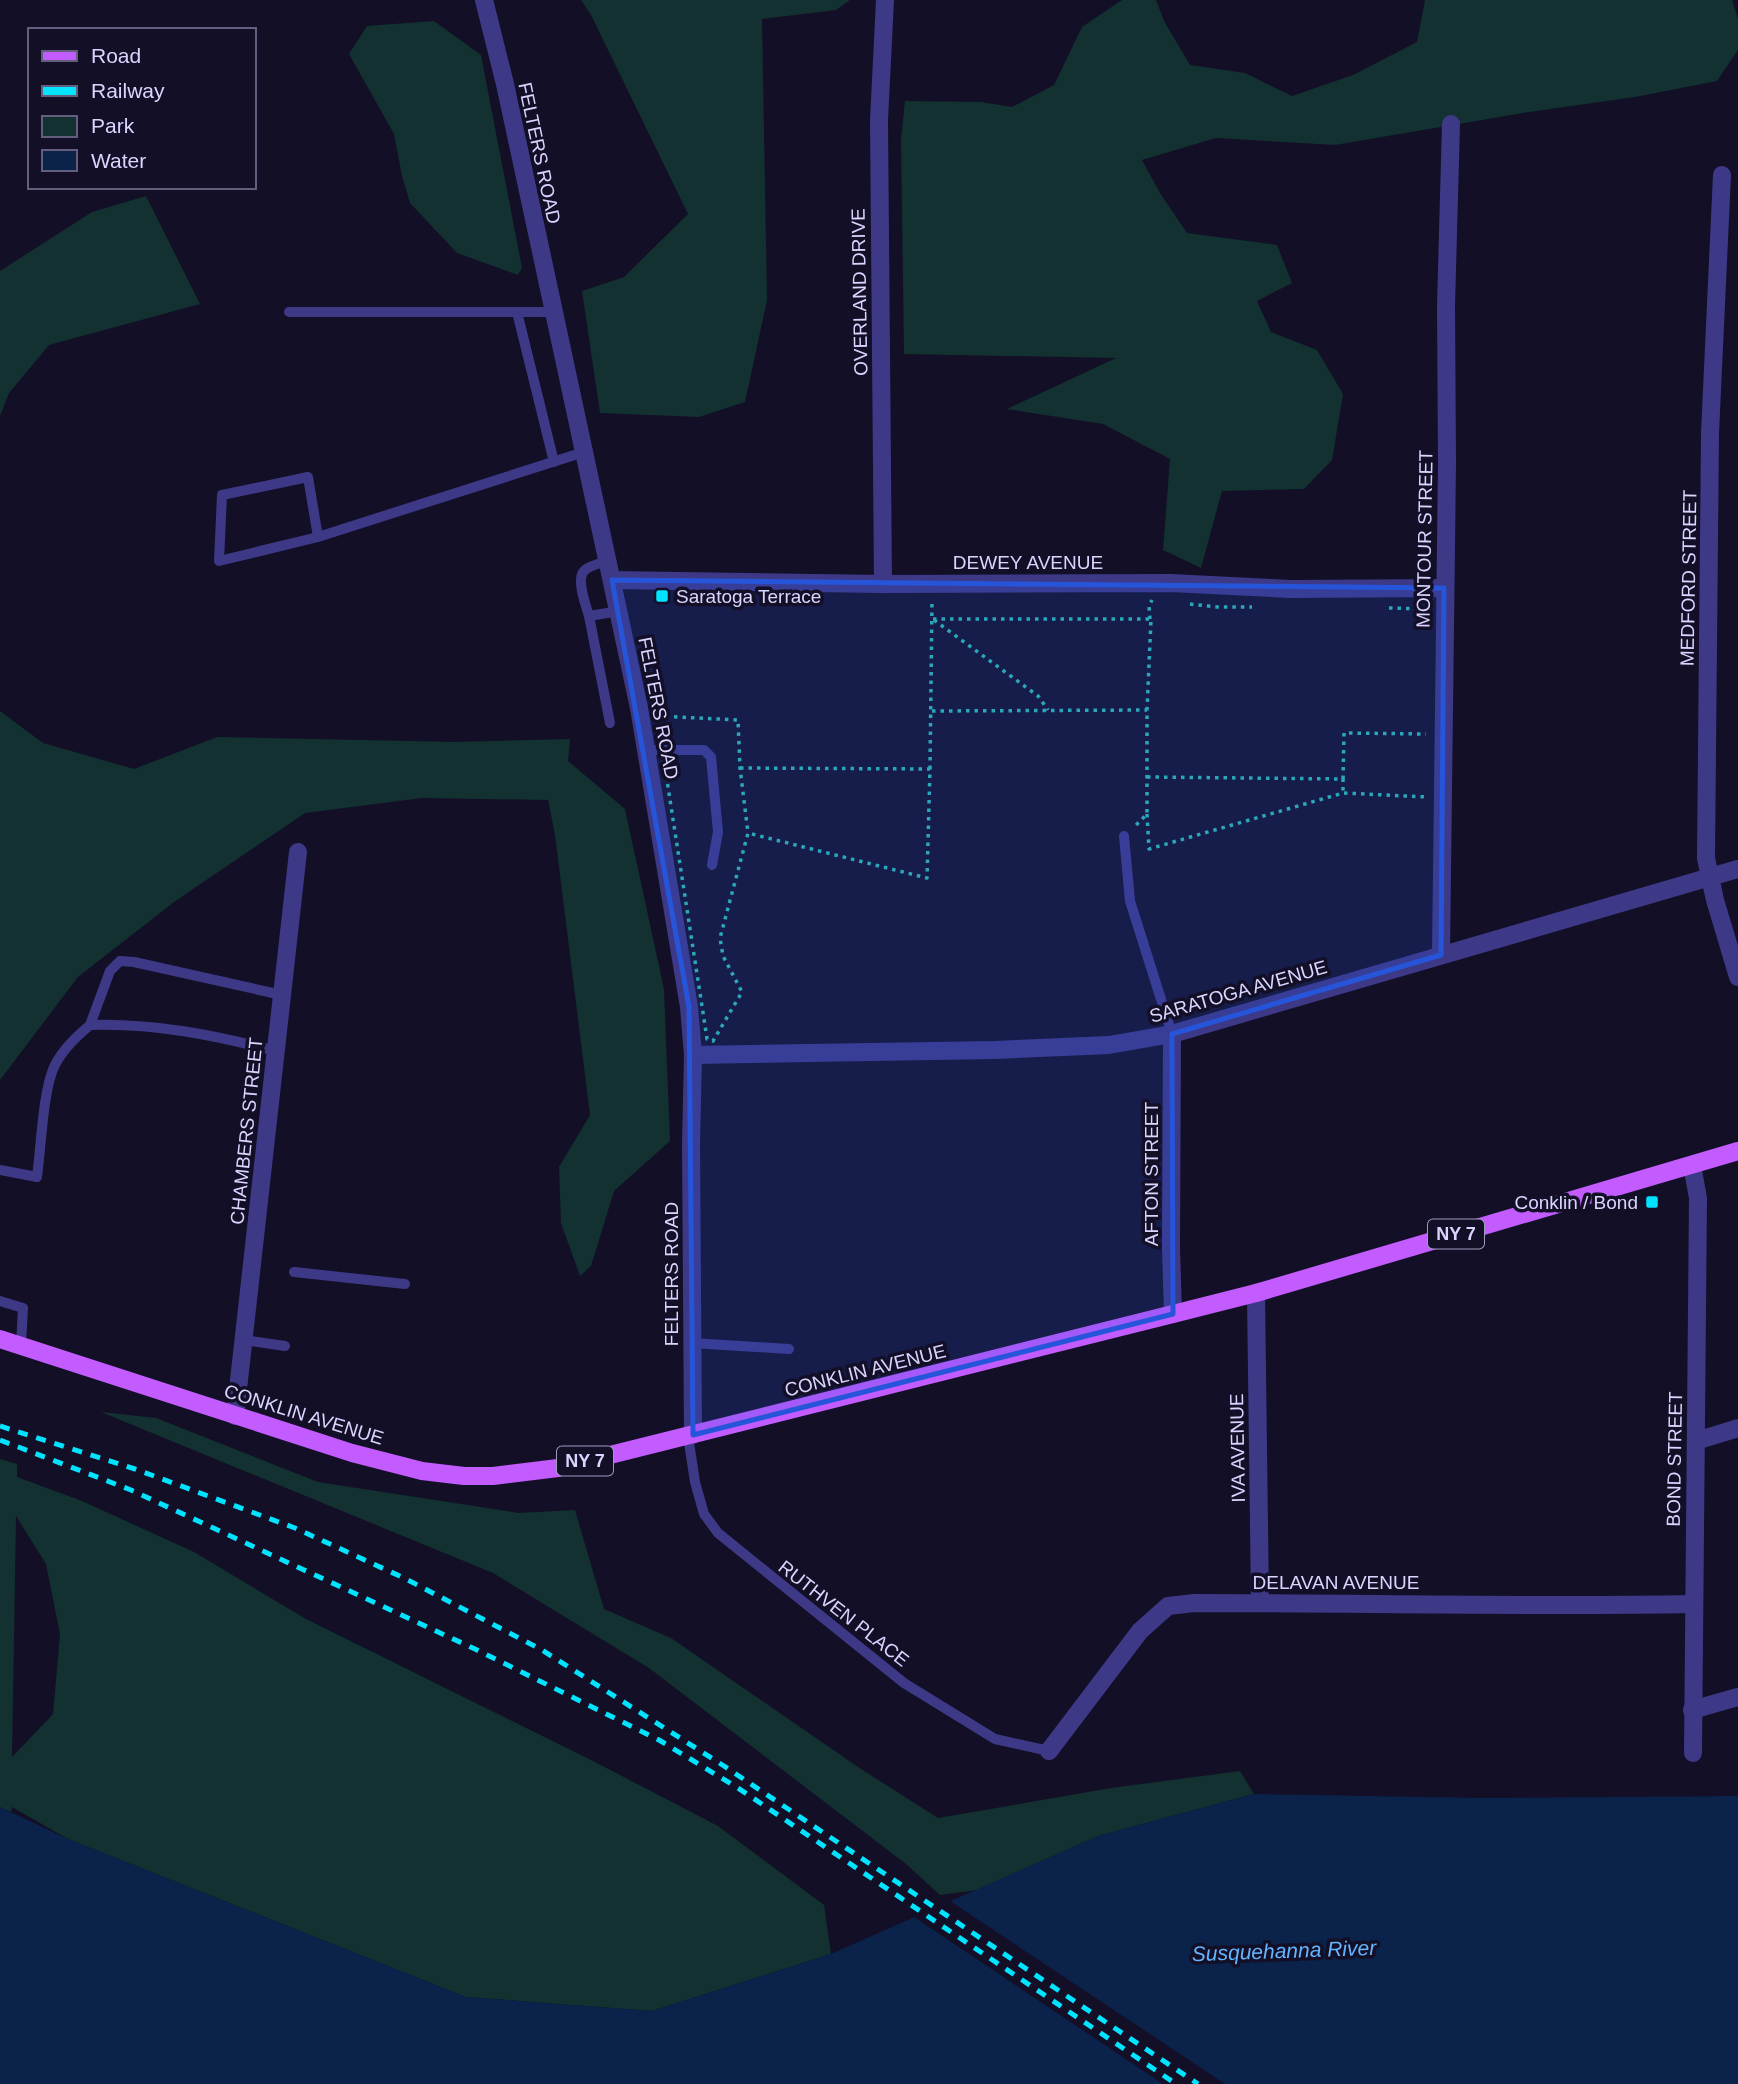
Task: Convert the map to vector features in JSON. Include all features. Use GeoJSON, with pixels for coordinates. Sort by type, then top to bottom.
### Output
{"type":"FeatureCollection","features":[{"type":"Feature","properties":{"kind":"main road","name":"CONKLIN AVENUE"},"geometry":{"type":"LineString","coordinates":[[0,1339],[352,1453],[422,1471],[493,1476],[558,1468],[1256,1293],[1738,1151]]}},
{"type":"Feature","properties":{"kind":"street","name":"FELTERS ROAD"},"geometry":{"type":"LineString","coordinates":[[484,0],[505,84],[552,312],[619,611],[646,750],[689,1007],[692,1055],[691,1436]]}},
{"type":"Feature","properties":{"kind":"street","name":"OVERLAND DRIVE"},"geometry":{"type":"LineString","coordinates":[[883,584],[879,120],[885,0]]}},
{"type":"Feature","properties":{"kind":"street","name":"MONTOUR STREET"},"geometry":{"type":"LineString","coordinates":[[1441,954],[1446,306],[1451,124]]}},
{"type":"Feature","properties":{"kind":"street","name":"MEDFORD STREET"},"geometry":{"type":"LineString","coordinates":[[1722,175],[1710,433],[1706,858],[1738,977]]}},
{"type":"Feature","properties":{"kind":"street","name":"DEWEY AVENUE"},"geometry":{"type":"LineString","coordinates":[[612,580],[883,584],[1171,583],[1291,589],[1444,588]]}},
{"type":"Feature","properties":{"kind":"street","name":"CHAMBERS STREET"},"geometry":{"type":"LineString","coordinates":[[235,1416],[298,852]]}},
{"type":"Feature","properties":{"kind":"street","name":"SARATOGA AVENUE"},"geometry":{"type":"LineString","coordinates":[[692,1055],[1020,1049],[1109,1045],[1172,1034],[1738,869]]}},
{"type":"Feature","properties":{"kind":"street","name":"AFTON STREET"},"geometry":{"type":"LineString","coordinates":[[1172,1034],[1173,1314]]}},
{"type":"Feature","properties":{"kind":"street","name":"BOND STREET"},"geometry":{"type":"LineString","coordinates":[[1692,1165],[1698,1198],[1693,1753]]}},
{"type":"Feature","properties":{"kind":"street","name":"IVA AVENUE"},"geometry":{"type":"LineString","coordinates":[[1256,1293],[1261,1603]]}},
{"type":"Feature","properties":{"kind":"street"},"geometry":{"type":"LineString","coordinates":[[1696,1441],[1738,1428]]}},
{"type":"Feature","properties":{"kind":"street","name":"DELAVAN AVENUE"},"geometry":{"type":"LineString","coordinates":[[1048,1751],[1140,1630],[1168,1606],[1261,1603],[1554,1606],[1693,1604]]}},
{"type":"Feature","properties":{"kind":"street"},"geometry":{"type":"LineString","coordinates":[[1692,1710],[1738,1697]]}},
{"type":"Feature","properties":{"kind":"lane"},"geometry":{"type":"LineString","coordinates":[[289,312],[552,312]]}},
{"type":"Feature","properties":{"kind":"lane"},"geometry":{"type":"LineString","coordinates":[[517,312],[554,462]]}},
{"type":"Feature","properties":{"kind":"lane"},"geometry":{"type":"LineString","coordinates":[[318,537],[308,477],[222,495],[219,561],[318,537],[584,453]]}},
{"type":"Feature","properties":{"kind":"lane"},"geometry":{"type":"LineString","coordinates":[[608,561],[587,568],[582,573],[581,581],[610,723]]}},
{"type":"Feature","properties":{"kind":"lane"},"geometry":{"type":"LineString","coordinates":[[589,616],[619,611]]}},
{"type":"Feature","properties":{"kind":"lane"},"geometry":{"type":"LineString","coordinates":[[646,750],[704,750],[711,757],[718,832],[712,865]]}},
{"type":"Feature","properties":{"kind":"lane"},"geometry":{"type":"LineString","coordinates":[[1124,836],[1130,901],[1172,1034]]}},
{"type":"Feature","properties":{"kind":"lane"},"geometry":{"type":"LineString","coordinates":[[0,1170],[37,1177],[48,1090],[54,1067],[72,1040],[90,1025],[110,971],[120,961],[282,995]]}},
{"type":"Feature","properties":{"kind":"lane"},"geometry":{"type":"LineString","coordinates":[[90,1025],[162,1027],[276,1051]]}},
{"type":"Feature","properties":{"kind":"lane"},"geometry":{"type":"LineString","coordinates":[[294,1272],[405,1284]]}},
{"type":"Feature","properties":{"kind":"lane"},"geometry":{"type":"LineString","coordinates":[[0,1301],[23,1308],[21,1345]]}},
{"type":"Feature","properties":{"kind":"lane"},"geometry":{"type":"LineString","coordinates":[[244,1340],[285,1346]]}},
{"type":"Feature","properties":{"kind":"lane"},"geometry":{"type":"LineString","coordinates":[[692,1343],[789,1349]]}},
{"type":"Feature","properties":{"kind":"lane","name":"RUTHVEN PLACE"},"geometry":{"type":"LineString","coordinates":[[691,1436],[695,1482],[704,1514],[718,1533],[904,1683],[995,1739],[1048,1751]]}},
{"type":"Feature","properties":{"kind":"path"},"geometry":{"type":"LineString","coordinates":[[748,833],[927,878],[933,619],[933,601],[930,598]]}},
{"type":"Feature","properties":{"kind":"path"},"geometry":{"type":"LineString","coordinates":[[1153,599],[1149,606],[1147,710],[1149,849],[1343,793],[1429,797]]}},
{"type":"Feature","properties":{"kind":"path"},"geometry":{"type":"LineString","coordinates":[[1178,602],[1217,607],[1255,607]]}},
{"type":"Feature","properties":{"kind":"path"},"geometry":{"type":"LineString","coordinates":[[1387,608],[1420,608],[1431,612]]}},
{"type":"Feature","properties":{"kind":"path"},"geometry":{"type":"LineString","coordinates":[[933,619],[1150,619]]}},
{"type":"Feature","properties":{"kind":"path"},"geometry":{"type":"LineString","coordinates":[[933,619],[1038,696],[1048,710]]}},
{"type":"Feature","properties":{"kind":"path"},"geometry":{"type":"LineString","coordinates":[[931,711],[1147,710]]}},
{"type":"Feature","properties":{"kind":"path"},"geometry":{"type":"LineString","coordinates":[[1343,793],[1344,733],[1430,734]]}},
{"type":"Feature","properties":{"kind":"path"},"geometry":{"type":"LineString","coordinates":[[740,768],[930,769]]}},
{"type":"Feature","properties":{"kind":"path"},"geometry":{"type":"LineString","coordinates":[[1147,777],[1343,779]]}},
{"type":"Feature","properties":{"kind":"path"},"geometry":{"type":"LineString","coordinates":[[1124,836],[1147,814]]}},
{"type":"Feature","properties":{"kind":"highlighted area"},"geometry":{"type":"Polygon","coordinates":[[[612,580],[1444,588],[1441,955],[1172,1034],[1173,1314],[693,1435],[689,1007],[612,580]]]}},
{"type":"Feature","properties":{"kind":"green space"},"geometry":{"type":"Polygon","coordinates":[[[581,0],[850,0],[836,10],[762,19],[767,300],[745,402],[699,417],[600,413],[582,291],[624,277],[688,214],[591,15],[581,0]]]}},
{"type":"Feature","properties":{"kind":"green space"},"geometry":{"type":"Polygon","coordinates":[[[1122,0],[1156,0],[1164,21],[1190,65],[1245,73],[1292,96],[1353,75],[1417,42],[1425,0],[1732,0],[1738,19],[1738,50],[1717,81],[1635,97],[1335,145],[1216,138],[1142,160],[1187,233],[1277,245],[1292,283],[1257,301],[1271,332],[1317,350],[1343,394],[1332,460],[1304,489],[1222,491],[1201,568],[1163,550],[1170,459],[1103,424],[1007,409],[1116,358],[904,354],[901,139],[905,101],[981,102],[1012,107],[1054,85],[1082,27],[1122,0]]]}},
{"type":"Feature","properties":{"kind":"green space"},"geometry":{"type":"Polygon","coordinates":[[[434,21],[481,55],[522,268],[518,275],[457,253],[410,203],[394,134],[349,54],[367,26],[434,21]]]}},
{"type":"Feature","properties":{"kind":"green space"},"geometry":{"type":"Polygon","coordinates":[[[146,196],[200,304],[49,345],[9,393],[0,416],[0,271],[92,212],[146,196]]]}},
{"type":"Feature","properties":{"kind":"green space"},"geometry":{"type":"Polygon","coordinates":[[[0,711],[43,743],[134,769],[217,737],[455,742],[570,739],[568,761],[625,809],[664,989],[670,1141],[614,1191],[591,1266],[580,1276],[561,1223],[559,1167],[590,1115],[555,835],[548,800],[422,798],[305,813],[174,902],[78,977],[0,1080],[0,711]]]}},
{"type":"Feature","properties":{"kind":"green space"},"geometry":{"type":"Polygon","coordinates":[[[101,1412],[156,1418],[318,1482],[519,1513],[575,1510],[604,1609],[671,1638],[858,1767],[938,1818],[1111,1788],[1240,1771],[1254,1794],[1098,1836],[977,1890],[940,1895],[906,1864],[649,1668],[493,1573],[101,1412]]]}},
{"type":"Feature","properties":{"kind":"green space"},"geometry":{"type":"Polygon","coordinates":[[[0,1459],[17,1464],[17,1477],[82,1501],[194,1552],[306,1619],[718,1826],[824,1905],[831,1954],[652,2011],[466,1997],[68,1839],[12,1807],[11,1812],[0,1807],[0,1459]],[[16,1516],[12,1757],[53,1714],[60,1634],[46,1564],[16,1516]]]}},
{"type":"Feature","properties":{"kind":"water","name":"Susquehanna River"},"geometry":{"type":"Polygon","coordinates":[[[1254,1794],[1480,1798],[1738,1796],[1738,2084],[0,2084],[0,1807],[68,1839],[466,1997],[652,2011],[831,1954],[1098,1836],[1254,1794]]]}},
{"type":"Feature","properties":{"kind":"pier"},"geometry":{"type":"Polygon","coordinates":[[[947,1899],[1225,2084],[1163,2084],[911,1915],[947,1899]]]}},
{"type":"Feature","properties":{"kind":"railway"},"geometry":{"type":"LineString","coordinates":[[0,1426],[135,1469],[295,1528],[404,1578],[542,1650],[724,1766],[1198,2084]]}},
{"type":"Feature","properties":{"kind":"railway"},"geometry":{"type":"LineString","coordinates":[[0,1440],[131,1490],[475,1649],[659,1740],[738,1788],[1176,2084]]}},
{"type":"Feature","properties":{"kind":"place","name":"Saratoga Terrace"},"geometry":{"type":"Point","coordinates":[662,596]}},
{"type":"Feature","properties":{"kind":"place","name":"Conklin / Bond"},"geometry":{"type":"Point","coordinates":[1652,1202]}}]}
